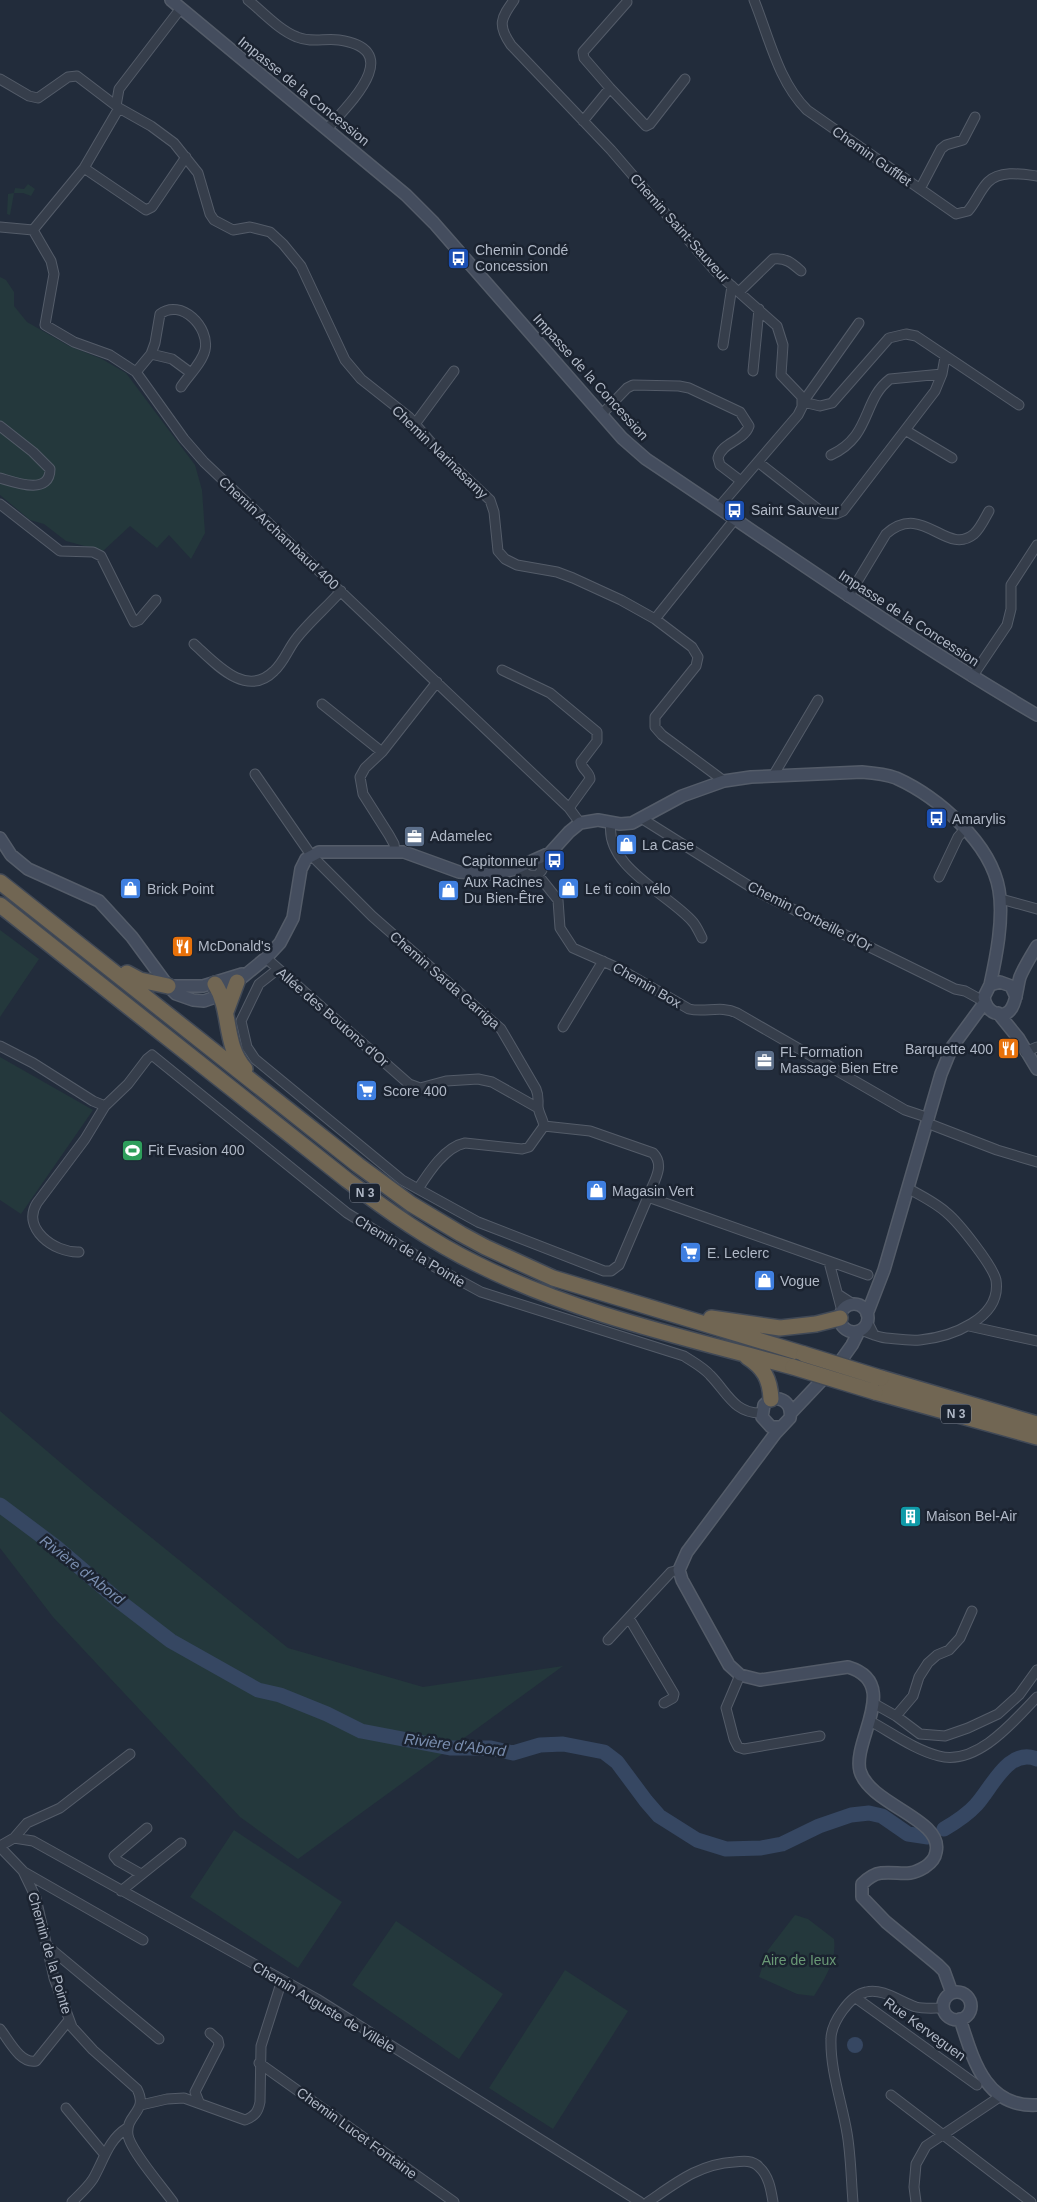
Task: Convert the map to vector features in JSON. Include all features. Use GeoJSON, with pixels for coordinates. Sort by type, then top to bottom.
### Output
{"type":"FeatureCollection","features":[{"type":"Feature","properties":{"kind":"highway","name":"N 3"},"geometry":{"type":"LineString","coordinates":[[0,882],[411,1204],[461,1234],[553,1278],[804,1354],[878,1385],[1037,1437]]}},
{"type":"Feature","properties":{"kind":"highway"},"geometry":{"type":"LineString","coordinates":[[15,893],[45,912],[80,941],[119,968],[140,980],[168,986]]}},
{"type":"Feature","properties":{"kind":"highway","name":"N 3"},"geometry":{"type":"LineString","coordinates":[[0,905],[400,1220],[476,1264],[546,1295],[660,1330],[793,1367],[976,1406],[1037,1424]]}},
{"type":"Feature","properties":{"kind":"highway"},"geometry":{"type":"LineString","coordinates":[[226,1012],[243,977]]}},
{"type":"Feature","properties":{"kind":"highway"},"geometry":{"type":"LineString","coordinates":[[218,989],[226,1012],[232,1047],[238,1061],[250,1074],[374,1172],[389,1187]]}},
{"type":"Feature","properties":{"kind":"highway"},"geometry":{"type":"LineString","coordinates":[[665,1312],[780,1328],[855,1322]]}},
{"type":"Feature","properties":{"kind":"highway"},"geometry":{"type":"LineString","coordinates":[[660,1330],[746,1356],[760,1365],[766,1375],[770,1384],[771,1399]]}},
{"type":"Feature","properties":{"kind":"highway"},"geometry":{"type":"LineString","coordinates":[[976,1406],[992,1401]]}},
{"type":"Feature","properties":{"kind":"street","name":"Impasse de la Concession"},"geometry":{"type":"LineString","coordinates":[[170,0],[406,195],[434,223],[601,415],[622,438],[646,458],[848,597],[972,677],[1037,715]]}},
{"type":"Feature","properties":{"kind":"street"},"geometry":{"type":"LineString","coordinates":[[248,0],[297,38],[345,41],[358,47],[368,56],[371,68],[368,79],[327,129]]}},
{"type":"Feature","properties":{"kind":"street","name":"Chemin Saint-Sauveur"},"geometry":{"type":"LineString","coordinates":[[514,0],[502,22],[503,34],[511,45],[610,150],[716,272],[777,326],[782,335],[783,345],[781,375],[797,391],[803,402]]}},
{"type":"Feature","properties":{"kind":"street","name":"Chemin Gufflet"},"geometry":{"type":"LineString","coordinates":[[754,0],[775,55],[799,103],[956,214],[963,214],[972,206],[987,182],[994,177],[1014,173],[1037,176]]}},
{"type":"Feature","properties":{"kind":"street"},"geometry":{"type":"LineString","coordinates":[[627,2],[582,55],[646,126],[650,124],[685,79]]}},
{"type":"Feature","properties":{"kind":"street"},"geometry":{"type":"LineString","coordinates":[[0,227],[33,230],[84,168],[118,107],[119,89],[181,8]]}},
{"type":"Feature","properties":{"kind":"street","name":"Chemin Narinasamy"},"geometry":{"type":"LineString","coordinates":[[0,79],[29,96],[38,98],[68,77],[77,76],[118,107],[151,126],[174,143],[198,173],[210,214],[214,220],[233,230],[250,226],[270,232],[283,244],[301,266],[345,360],[361,378],[415,424],[442,454],[490,500],[494,512],[498,552],[505,559],[516,565],[557,572],[573,578],[655,619],[692,647],[698,657],[696,666],[655,717],[655,728],[724,781]]}},
{"type":"Feature","properties":{"kind":"street"},"geometry":{"type":"LineString","coordinates":[[583,121],[610,88]]}},
{"type":"Feature","properties":{"kind":"street"},"geometry":{"type":"LineString","coordinates":[[920,189],[941,149],[946,145],[959,143],[963,140],[975,117]]}},
{"type":"Feature","properties":{"kind":"street"},"geometry":{"type":"LineString","coordinates":[[84,168],[146,210],[152,207],[186,157]]}},
{"type":"Feature","properties":{"kind":"street","name":"Chemin Archambaud 400"},"geometry":{"type":"LineString","coordinates":[[33,230],[51,261],[54,274],[45,325],[74,342],[110,355],[136,372],[184,439],[204,462],[569,808],[580,823]]}},
{"type":"Feature","properties":{"kind":"street"},"geometry":{"type":"LineString","coordinates":[[724,345],[735,289],[773,259],[780,258],[790,262],[801,271]]}},
{"type":"Feature","properties":{"kind":"street"},"geometry":{"type":"LineString","coordinates":[[136,372],[151,354],[155,343],[159,315],[165,310],[175,308],[184,312],[201,329],[205,350],[181,387]]}},
{"type":"Feature","properties":{"kind":"street"},"geometry":{"type":"LineString","coordinates":[[753,371],[759,309]]}},
{"type":"Feature","properties":{"kind":"street"},"geometry":{"type":"LineString","coordinates":[[719,507],[798,415],[803,402],[859,323]]}},
{"type":"Feature","properties":{"kind":"street"},"geometry":{"type":"LineString","coordinates":[[803,402],[820,406],[832,403],[889,338],[906,334],[916,336],[1019,404]]}},
{"type":"Feature","properties":{"kind":"street"},"geometry":{"type":"LineString","coordinates":[[151,354],[172,359],[190,373]]}},
{"type":"Feature","properties":{"kind":"street"},"geometry":{"type":"LineString","coordinates":[[758,462],[822,513],[836,514],[847,506],[935,391],[946,357]]}},
{"type":"Feature","properties":{"kind":"street"},"geometry":{"type":"LineString","coordinates":[[415,424],[454,371]]}},
{"type":"Feature","properties":{"kind":"street"},"geometry":{"type":"LineString","coordinates":[[831,456],[844,449],[854,440],[880,389],[890,379],[942,374]]}},
{"type":"Feature","properties":{"kind":"street"},"geometry":{"type":"LineString","coordinates":[[601,415],[627,388],[633,385],[683,386],[740,412],[749,426],[747,433],[722,450],[718,458],[720,465],[741,481]]}},
{"type":"Feature","properties":{"kind":"street"},"geometry":{"type":"LineString","coordinates":[[0,426],[33,452],[50,469],[47,479],[41,484],[32,486],[0,478]]}},
{"type":"Feature","properties":{"kind":"street"},"geometry":{"type":"LineString","coordinates":[[905,430],[952,458]]}},
{"type":"Feature","properties":{"kind":"street"},"geometry":{"type":"LineString","coordinates":[[0,504],[60,551],[93,552],[101,556],[134,622],[139,620],[156,600]]}},
{"type":"Feature","properties":{"kind":"street"},"geometry":{"type":"LineString","coordinates":[[848,597],[886,534],[894,527],[906,522],[916,523],[953,539],[960,540],[976,533],[990,511]]}},
{"type":"Feature","properties":{"kind":"street"},"geometry":{"type":"LineString","coordinates":[[655,619],[735,519]]}},
{"type":"Feature","properties":{"kind":"street"},"geometry":{"type":"LineString","coordinates":[[972,677],[1007,625],[1011,609],[1011,585],[1037,544]]}},
{"type":"Feature","properties":{"kind":"street"},"geometry":{"type":"LineString","coordinates":[[194,644],[225,672],[246,681],[263,680],[281,664],[297,636],[341,591]]}},
{"type":"Feature","properties":{"kind":"street"},"geometry":{"type":"LineString","coordinates":[[502,670],[550,693],[597,732],[597,742],[581,762],[590,775],[590,779],[569,808]]}},
{"type":"Feature","properties":{"kind":"street"},"geometry":{"type":"LineString","coordinates":[[395,851],[394,844],[365,800],[360,777],[365,768],[382,752],[437,682]]}},
{"type":"Feature","properties":{"kind":"street"},"geometry":{"type":"LineString","coordinates":[[773,776],[818,700]]}},
{"type":"Feature","properties":{"kind":"street"},"geometry":{"type":"LineString","coordinates":[[322,704],[382,752]]}},
{"type":"Feature","properties":{"kind":"street"},"geometry":{"type":"LineString","coordinates":[[0,838],[11,854],[28,869],[99,901],[132,936],[168,986],[176,994],[193,1000],[204,1001],[218,989],[243,977],[266,958],[280,943],[293,918],[301,869],[306,859],[319,852],[330,850],[395,851],[414,854],[459,872],[474,874],[502,872],[520,867],[555,849],[569,832],[580,823],[598,820],[611,823],[632,823],[682,796],[724,781],[773,776],[862,772],[888,776],[904,783],[927,798],[965,828],[991,866],[1000,899],[995,964],[990,985],[985,993],[985,1002],[990,1010],[996,1013],[1019,1039]]}},
{"type":"Feature","properties":{"kind":"street","name":"Chemin Sarda Garriga"},"geometry":{"type":"LineString","coordinates":[[255,774],[311,856],[372,916],[501,1029],[536,1089],[539,1099],[538,1108],[543,1117],[544,1126]]}},
{"type":"Feature","properties":{"kind":"street","name":"Chemin Corbeille d'Or"},"geometry":{"type":"LineString","coordinates":[[641,818],[762,894],[955,989],[966,991],[985,1002]]}},
{"type":"Feature","properties":{"kind":"street"},"geometry":{"type":"LineString","coordinates":[[611,823],[610,830],[614,844],[630,869],[692,921],[702,938]]}},
{"type":"Feature","properties":{"kind":"street"},"geometry":{"type":"LineString","coordinates":[[939,876],[958,837],[965,828]]}},
{"type":"Feature","properties":{"kind":"street"},"geometry":{"type":"LineString","coordinates":[[520,867],[524,874],[538,875],[542,870],[538,859]]}},
{"type":"Feature","properties":{"kind":"street","name":"Chemin Box"},"geometry":{"type":"LineString","coordinates":[[538,875],[558,900],[560,928],[569,944],[578,951],[618,968],[689,1009],[700,1011],[720,1008],[737,1012],[905,1110],[997,1150],[1037,1162]]}},
{"type":"Feature","properties":{"kind":"street"},"geometry":{"type":"LineString","coordinates":[[1000,899],[1006,898],[1037,909]]}},
{"type":"Feature","properties":{"kind":"street"},"geometry":{"type":"LineString","coordinates":[[1037,946],[1021,976],[1012,1016],[1025,1052],[1037,1069]]}},
{"type":"Feature","properties":{"kind":"street","name":"Allée des Boutons d'Or"},"geometry":{"type":"LineString","coordinates":[[266,958],[409,1084],[420,1088],[446,1081],[485,1080],[492,1082],[538,1108]]}},
{"type":"Feature","properties":{"kind":"street"},"geometry":{"type":"LineString","coordinates":[[563,1027],[603,961]]}},
{"type":"Feature","properties":{"kind":"street"},"geometry":{"type":"LineString","coordinates":[[966,1027],[982,1014],[1006,1012],[1014,1002],[1013,989],[1006,983],[995,964]]}},
{"type":"Feature","properties":{"kind":"street"},"geometry":{"type":"LineString","coordinates":[[278,968],[259,984],[240,1021],[247,1047],[255,1060],[386,1168],[418,1188],[478,1222],[604,1271],[610,1271],[619,1265],[659,1170],[659,1161],[653,1153],[590,1131],[544,1126],[534,1143],[522,1149],[465,1143],[458,1144],[450,1148],[418,1188]]}},
{"type":"Feature","properties":{"kind":"street"},"geometry":{"type":"LineString","coordinates":[[990,985],[996,982],[1006,983],[1021,976]]}},
{"type":"Feature","properties":{"kind":"street"},"geometry":{"type":"LineString","coordinates":[[243,977],[259,984]]}},
{"type":"Feature","properties":{"kind":"street"},"geometry":{"type":"LineString","coordinates":[[855,1322],[877,1288],[947,1060],[966,1027],[985,1002]]}},
{"type":"Feature","properties":{"kind":"street"},"geometry":{"type":"LineString","coordinates":[[0,1046],[33,1063],[105,1106],[85,1139],[37,1203],[32,1213],[32,1219],[50,1245],[69,1252],[79,1252]]}},
{"type":"Feature","properties":{"kind":"street"},"geometry":{"type":"LineString","coordinates":[[1025,1052],[1037,1047]]}},
{"type":"Feature","properties":{"kind":"street","name":"Chemin de la Pointe"},"geometry":{"type":"LineString","coordinates":[[105,1106],[128,1084],[147,1058],[152,1055],[347,1214],[433,1266],[482,1292],[684,1356],[710,1374],[734,1405],[743,1410],[762,1413]]}},
{"type":"Feature","properties":{"kind":"street"},"geometry":{"type":"LineString","coordinates":[[829,1262],[839,1295],[855,1322],[874,1334],[885,1338],[920,1340],[946,1334],[968,1326],[988,1309],[995,1296],[996,1280],[990,1267],[965,1233],[948,1214],[908,1188]]}},
{"type":"Feature","properties":{"kind":"street"},"geometry":{"type":"LineString","coordinates":[[648,1197],[868,1275]]}},
{"type":"Feature","properties":{"kind":"street"},"geometry":{"type":"LineString","coordinates":[[855,1304],[877,1288]]}},
{"type":"Feature","properties":{"kind":"street"},"geometry":{"type":"LineString","coordinates":[[839,1295],[863,1308],[855,1322]]}},
{"type":"Feature","properties":{"kind":"street"},"geometry":{"type":"LineString","coordinates":[[855,1304],[852,1345],[842,1359],[789,1408],[788,1422],[781,1427],[686,1552],[679,1570],[682,1580],[729,1665],[740,1675],[760,1680],[848,1667],[861,1672],[867,1679],[872,1689],[873,1703],[859,1759],[863,1779],[879,1796],[930,1830],[936,1838],[937,1852],[930,1864],[914,1873],[881,1873],[873,1875],[862,1884],[862,1897],[886,1922],[944,1971],[952,1993]]}},
{"type":"Feature","properties":{"kind":"street"},"geometry":{"type":"LineString","coordinates":[[968,1326],[1037,1340]]}},
{"type":"Feature","properties":{"kind":"street"},"geometry":{"type":"LineString","coordinates":[[768,1445],[767,1424],[762,1413],[764,1405],[771,1399],[779,1398],[789,1408]]}},
{"type":"Feature","properties":{"kind":"street"},"geometry":{"type":"LineString","coordinates":[[767,1424],[776,1428],[781,1427]]}},
{"type":"Feature","properties":{"kind":"street"},"geometry":{"type":"LineString","coordinates":[[608,1640],[671,1572],[679,1570]]}},
{"type":"Feature","properties":{"kind":"street"},"geometry":{"type":"LineString","coordinates":[[896,1716],[913,1696],[919,1677],[928,1663],[937,1655],[949,1650],[960,1638],[972,1611]]}},
{"type":"Feature","properties":{"kind":"street"},"geometry":{"type":"LineString","coordinates":[[629,1618],[674,1694],[673,1698],[664,1702]]}},
{"type":"Feature","properties":{"kind":"street"},"geometry":{"type":"LineString","coordinates":[[873,1703],[896,1716],[920,1734],[945,1736],[998,1714],[1019,1695],[1037,1670]]}},
{"type":"Feature","properties":{"kind":"street"},"geometry":{"type":"LineString","coordinates":[[740,1675],[726,1708],[738,1748],[744,1749],[820,1736]]}},
{"type":"Feature","properties":{"kind":"street"},"geometry":{"type":"LineString","coordinates":[[870,1721],[938,1756],[960,1756],[995,1740],[1037,1697]]}},
{"type":"Feature","properties":{"kind":"street"},"geometry":{"type":"LineString","coordinates":[[0,1847],[14,1838],[27,1824],[60,1808],[130,1754]]}},
{"type":"Feature","properties":{"kind":"street"},"geometry":{"type":"LineString","coordinates":[[141,1874],[118,1861],[114,1856],[147,1828]]}},
{"type":"Feature","properties":{"kind":"street","name":"Chemin Auguste de Villèle"},"geometry":{"type":"LineString","coordinates":[[14,1838],[32,1841],[317,1999],[640,2202]]}},
{"type":"Feature","properties":{"kind":"street"},"geometry":{"type":"LineString","coordinates":[[121,1891],[180,1843]]}},
{"type":"Feature","properties":{"kind":"street","name":"Chemin de la Pointe"},"geometry":{"type":"LineString","coordinates":[[0,1847],[23,1871],[36,1898],[54,1978],[69,2020],[93,2050],[137,2089],[141,2097],[141,2105]]}},
{"type":"Feature","properties":{"kind":"street"},"geometry":{"type":"LineString","coordinates":[[23,1871],[143,1940]]}},
{"type":"Feature","properties":{"kind":"street"},"geometry":{"type":"LineString","coordinates":[[45,1944],[159,2039]]}},
{"type":"Feature","properties":{"kind":"street"},"geometry":{"type":"LineString","coordinates":[[173,2202],[131,2145],[128,2128],[129,2122],[141,2105],[167,2099],[184,2098],[245,2120],[254,2116],[260,2102],[259,2063],[266,2027],[282,1980]]}},
{"type":"Feature","properties":{"kind":"street"},"geometry":{"type":"LineString","coordinates":[[852,2202],[847,2136],[832,2055],[831,2038],[833,2027],[840,2014],[860,1994],[874,1991],[917,2007],[943,2008]]}},
{"type":"Feature","properties":{"kind":"street"},"geometry":{"type":"LineString","coordinates":[[952,1993],[964,1994],[970,2000],[968,2014],[960,2019],[951,2019],[943,2008],[946,1997],[952,1993]]}},
{"type":"Feature","properties":{"kind":"street","name":"Rue Kerveguen"},"geometry":{"type":"LineString","coordinates":[[856,1998],[977,2085]]}},
{"type":"Feature","properties":{"kind":"street"},"geometry":{"type":"LineString","coordinates":[[960,2019],[974,2063],[981,2076],[991,2088],[1001,2096],[1014,2102],[1037,2105]]}},
{"type":"Feature","properties":{"kind":"street"},"geometry":{"type":"LineString","coordinates":[[0,2029],[23,2058],[32,2062],[36,2061],[69,2020]]}},
{"type":"Feature","properties":{"kind":"street"},"geometry":{"type":"LineString","coordinates":[[199,2102],[195,2092],[219,2045],[218,2040],[210,2033]]}},
{"type":"Feature","properties":{"kind":"street","name":"Chemin Lucet Fontaine"},"geometry":{"type":"LineString","coordinates":[[259,2063],[454,2202]]}},
{"type":"Feature","properties":{"kind":"street"},"geometry":{"type":"LineString","coordinates":[[891,2094],[1031,2202]]}},
{"type":"Feature","properties":{"kind":"street"},"geometry":{"type":"LineString","coordinates":[[916,2202],[914,2187],[916,2164],[926,2146],[1001,2096]]}},
{"type":"Feature","properties":{"kind":"street"},"geometry":{"type":"LineString","coordinates":[[66,2108],[105,2155]]}},
{"type":"Feature","properties":{"kind":"street"},"geometry":{"type":"LineString","coordinates":[[72,2202],[83,2193],[92,2180],[113,2139],[128,2128]]}},
{"type":"Feature","properties":{"kind":"street"},"geometry":{"type":"LineString","coordinates":[[648,2202],[695,2171],[725,2162],[743,2161],[758,2165],[766,2175],[773,2202]]}},
{"type":"Feature","properties":{"kind":"green space"},"geometry":{"type":"Polygon","coordinates":[[[28,184],[35,189],[31,196],[23,193],[14,193],[15,188],[24,189],[28,184]]]}},
{"type":"Feature","properties":{"kind":"green space"},"geometry":{"type":"Polygon","coordinates":[[[14,193],[10,215],[7,214],[8,194],[14,193]]]}},
{"type":"Feature","properties":{"kind":"green space"},"geometry":{"type":"Polygon","coordinates":[[[0,277],[6,280],[14,292],[14,306],[27,322],[69,346],[102,359],[126,373],[195,465],[202,490],[205,533],[191,559],[169,535],[157,548],[130,526],[103,551],[66,541],[44,524],[30,520],[0,495],[0,277]]]}},
{"type":"Feature","properties":{"kind":"green space"},"geometry":{"type":"Polygon","coordinates":[[[0,930],[39,959],[0,1017],[0,930]]]}},
{"type":"Feature","properties":{"kind":"green space"},"geometry":{"type":"Polygon","coordinates":[[[0,1057],[93,1110],[21,1214],[0,1200],[0,1057]]]}},
{"type":"Feature","properties":{"kind":"green space"},"geometry":{"type":"Polygon","coordinates":[[[0,1411],[95,1492],[288,1648],[423,1687],[563,1666],[298,1859],[240,1817],[53,1617],[0,1548],[0,1411]]]}},
{"type":"Feature","properties":{"kind":"green space"},"geometry":{"type":"Polygon","coordinates":[[[234,1830],[342,1902],[298,1968],[190,1897],[234,1830]]]}},
{"type":"Feature","properties":{"kind":"green space","name":"Aire de Ieux"},"geometry":{"type":"Polygon","coordinates":[[[795,1915],[808,1919],[834,1939],[832,1962],[814,1996],[797,1994],[759,1977],[768,1950],[795,1915]]]}},
{"type":"Feature","properties":{"kind":"green space"},"geometry":{"type":"Polygon","coordinates":[[[396,1921],[503,1994],[459,2059],[352,1985],[396,1921]]]}},
{"type":"Feature","properties":{"kind":"green space"},"geometry":{"type":"Polygon","coordinates":[[[565,1970],[628,2011],[553,2129],[489,2088],[565,1970]]]}},
{"type":"Feature","properties":{"kind":"water"},"geometry":{"type":"Polygon","coordinates":[[[855,2037],[863,2045],[855,2053],[847,2045],[855,2037]]]}},
{"type":"Feature","properties":{"kind":"waterway","name":"Rivière d'Abord"},"geometry":{"type":"LineString","coordinates":[[0,1505],[56,1547],[119,1601],[171,1641],[258,1690],[280,1695],[327,1714],[361,1731],[450,1748],[491,1748],[513,1753],[540,1745],[563,1744],[604,1752],[617,1762],[659,1816],[697,1840],[726,1849],[761,1848],[782,1844],[819,1826],[851,1815],[869,1813],[882,1816],[908,1834],[928,1837]]}},
{"type":"Feature","properties":{"kind":"waterway","name":"Rivière d'Abord"},"geometry":{"type":"LineString","coordinates":[[944,1829],[973,1809],[1009,1764],[1017,1759],[1027,1757],[1037,1759]]}},
{"type":"Feature","properties":{"kind":"place","name":"Chemin Condé Concession"},"geometry":{"type":"Point","coordinates":[459,258]}},
{"type":"Feature","properties":{"kind":"place","name":"Saint Sauveur"},"geometry":{"type":"Point","coordinates":[735,510]}},
{"type":"Feature","properties":{"kind":"place","name":"Amarylis"},"geometry":{"type":"Point","coordinates":[936,819]}},
{"type":"Feature","properties":{"kind":"place","name":"Adamelec"},"geometry":{"type":"Point","coordinates":[414,836]}},
{"type":"Feature","properties":{"kind":"place","name":"La Case"},"geometry":{"type":"Point","coordinates":[626,845]}},
{"type":"Feature","properties":{"kind":"place","name":"Capitonneur"},"geometry":{"type":"Point","coordinates":[554,861]}},
{"type":"Feature","properties":{"kind":"place","name":"Brick Point"},"geometry":{"type":"Point","coordinates":[131,889]}},
{"type":"Feature","properties":{"kind":"place","name":"Le ti coin vélo"},"geometry":{"type":"Point","coordinates":[569,889]}},
{"type":"Feature","properties":{"kind":"place","name":"Aux Racines Du Bien-Être"},"geometry":{"type":"Point","coordinates":[448,890]}},
{"type":"Feature","properties":{"kind":"place","name":"McDonald's"},"geometry":{"type":"Point","coordinates":[182,946]}},
{"type":"Feature","properties":{"kind":"place","name":"Barquette 400"},"geometry":{"type":"Point","coordinates":[1009,1049]}},
{"type":"Feature","properties":{"kind":"place","name":"FL Formation Massage Bien Etre"},"geometry":{"type":"Point","coordinates":[764,1060]}},
{"type":"Feature","properties":{"kind":"place","name":"Score 400"},"geometry":{"type":"Point","coordinates":[367,1091]}},
{"type":"Feature","properties":{"kind":"place","name":"Fit Evasion 400"},"geometry":{"type":"Point","coordinates":[132,1150]}},
{"type":"Feature","properties":{"kind":"place","name":"Magasin Vert"},"geometry":{"type":"Point","coordinates":[596,1191]}},
{"type":"Feature","properties":{"kind":"place","name":"E. Leclerc"},"geometry":{"type":"Point","coordinates":[691,1253]}},
{"type":"Feature","properties":{"kind":"place","name":"Vogue"},"geometry":{"type":"Point","coordinates":[764,1281]}},
{"type":"Feature","properties":{"kind":"place","name":"Maison Bel-Air"},"geometry":{"type":"Point","coordinates":[910,1516]}}]}
